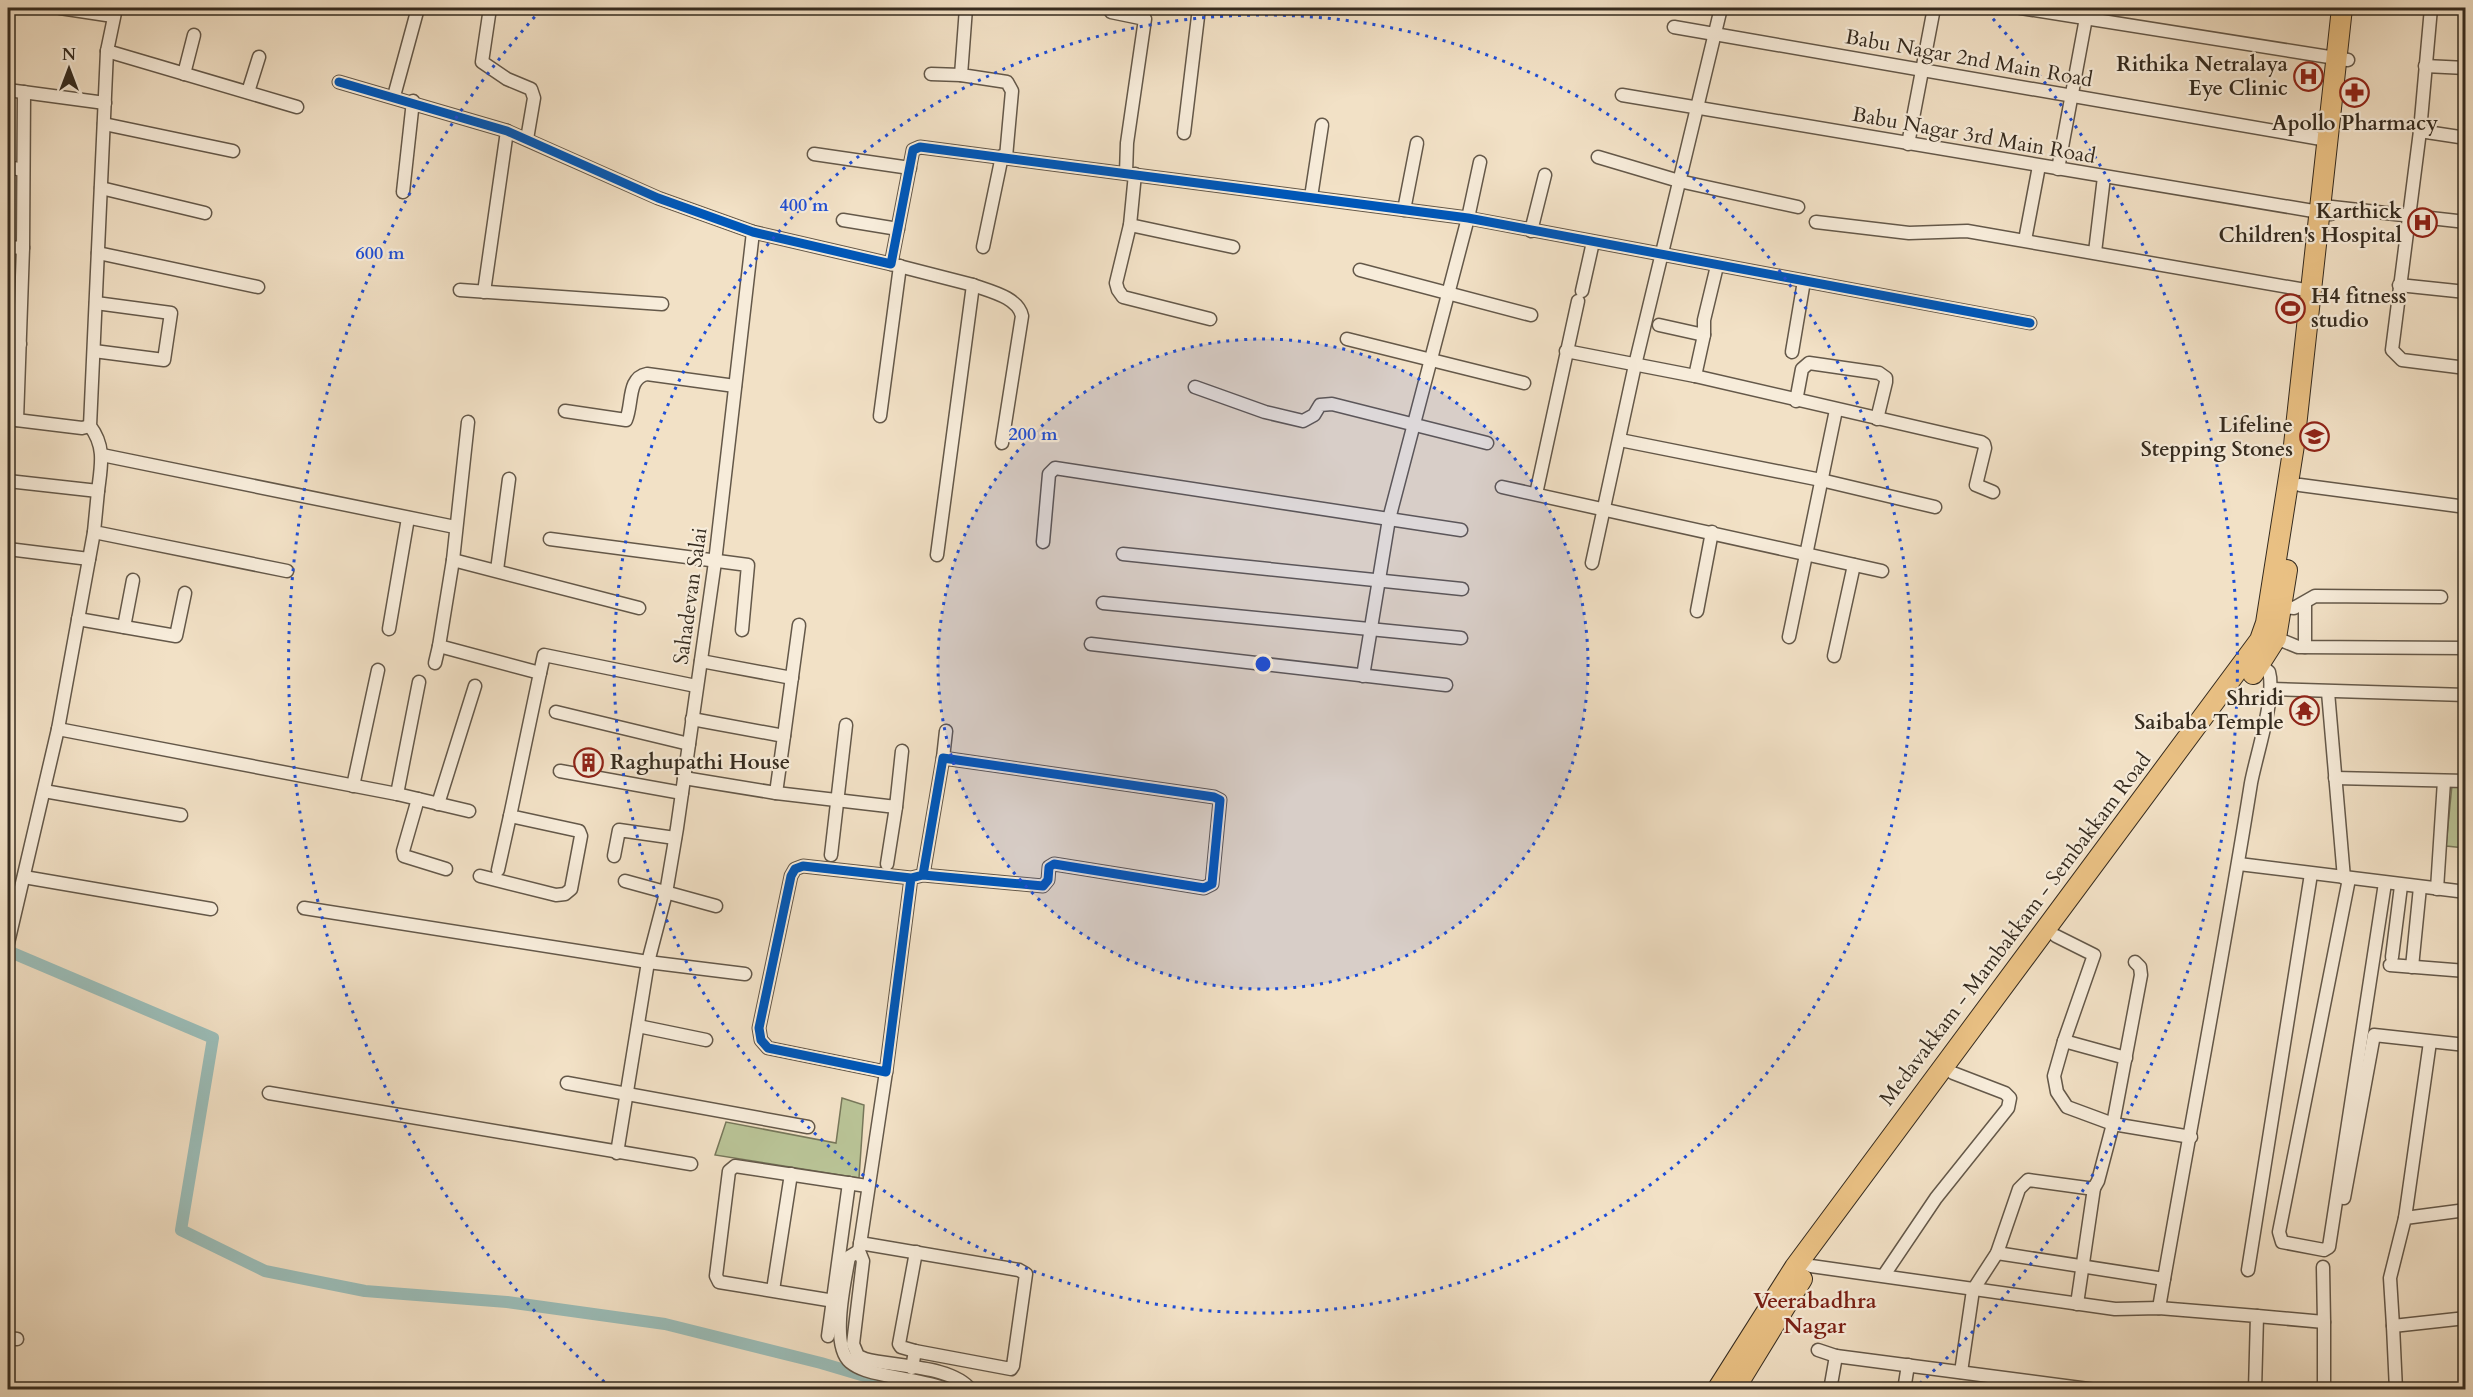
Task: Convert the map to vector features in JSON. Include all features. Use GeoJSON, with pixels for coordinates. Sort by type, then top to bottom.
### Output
{"type":"FeatureCollection","features":[{"type":"Feature","properties":{"kind":"main road","name":"Medavakkam - Mambakkam - Sembakkam Road"},"geometry":{"type":"LineString","coordinates":[[1927,1095],[1953,1073],[2175,774],[2255,660],[2266,623],[2300,445],[2342,59],[2342,8]]}},
{"type":"Feature","properties":{"kind":"main road","name":"Medavakkam - Mambakkam - Sembakkam Road"},"geometry":{"type":"LineString","coordinates":[[1717,1389],[1927,1095],[2255,660],[2276,638],[2283,607],[2300,486],[2300,445],[2310,291],[2327,212],[2327,140],[2354,8]]}},
{"type":"Feature","properties":{"kind":"main road","name":"Medavakkam - Mambakkam - Sembakkam Road"},"geometry":{"type":"LineString","coordinates":[[1734,1389],[1805,1263]]}},
{"type":"Feature","properties":{"kind":"street"},"geometry":{"type":"LineString","coordinates":[[8,944],[58,729],[94,532],[102,455],[100,439],[90,426],[107,51],[114,12],[60,8]]}},
{"type":"Feature","properties":{"kind":"street"},"geometry":{"type":"LineString","coordinates":[[490,8],[482,62],[507,79],[531,89],[534,98],[527,139]]}},
{"type":"Feature","properties":{"kind":"street"},"geometry":{"type":"LineString","coordinates":[[961,75],[966,8]]}},
{"type":"Feature","properties":{"kind":"street"},"geometry":{"type":"LineString","coordinates":[[1112,8],[1111,12],[1145,19],[1127,143],[1130,173],[1130,225],[1116,283],[1118,290],[1123,297],[1210,319]]}},
{"type":"Feature","properties":{"kind":"street"},"geometry":{"type":"LineString","coordinates":[[1184,133],[1199,8]]}},
{"type":"Feature","properties":{"kind":"street"},"geometry":{"type":"LineString","coordinates":[[1592,562],[1635,365],[1721,8]]}},
{"type":"Feature","properties":{"kind":"street"},"geometry":{"type":"LineString","coordinates":[[1908,144],[1934,8]]}},
{"type":"Feature","properties":{"kind":"street"},"geometry":{"type":"LineString","coordinates":[[2021,8],[2342,59]]}},
{"type":"Feature","properties":{"kind":"street"},"geometry":{"type":"LineString","coordinates":[[2432,8],[2420,131],[2392,350],[2402,360],[2466,368]]}},
{"type":"Feature","properties":{"kind":"street"},"geometry":{"type":"LineString","coordinates":[[394,96],[415,9]]}},
{"type":"Feature","properties":{"kind":"street"},"geometry":{"type":"LineString","coordinates":[[2058,169],[2086,18]]}},
{"type":"Feature","properties":{"kind":"street","name":"Babu Nagar 2nd Main Road"},"geometry":{"type":"LineString","coordinates":[[1674,27],[2327,140]]}},
{"type":"Feature","properties":{"kind":"street"},"geometry":{"type":"LineString","coordinates":[[184,74],[194,35]]}},
{"type":"Feature","properties":{"kind":"street"},"geometry":{"type":"LineString","coordinates":[[107,51],[297,107]]}},
{"type":"Feature","properties":{"kind":"street"},"geometry":{"type":"LineString","coordinates":[[248,92],[259,57]]}},
{"type":"Feature","properties":{"kind":"street"},"geometry":{"type":"LineString","coordinates":[[2425,66],[2466,68]]}},
{"type":"Feature","properties":{"kind":"street"},"geometry":{"type":"LineString","coordinates":[[931,74],[1007,81],[1012,91],[1013,105],[1004,157],[983,247]]}},
{"type":"Feature","properties":{"kind":"street"},"geometry":{"type":"LineString","coordinates":[[339,82],[412,101],[507,131],[658,198],[753,232],[973,285],[1008,299],[1021,310],[1022,316],[1002,442]]}},
{"type":"Feature","properties":{"kind":"street"},"geometry":{"type":"LineString","coordinates":[[8,90],[105,103]]}},
{"type":"Feature","properties":{"kind":"street"},"geometry":{"type":"LineString","coordinates":[[24,92],[23,249],[14,343],[12,419],[82,428],[90,426]]}},
{"type":"Feature","properties":{"kind":"street","name":"Babu Nagar 3rd Main Road"},"geometry":{"type":"LineString","coordinates":[[1622,95],[2104,177],[2327,212],[2409,216],[2466,222]]}},
{"type":"Feature","properties":{"kind":"street"},"geometry":{"type":"LineString","coordinates":[[403,192],[412,101]]}},
{"type":"Feature","properties":{"kind":"street"},"geometry":{"type":"LineString","coordinates":[[104,124],[233,151]]}},
{"type":"Feature","properties":{"kind":"street"},"geometry":{"type":"LineString","coordinates":[[1311,198],[1322,125]]}},
{"type":"Feature","properties":{"kind":"street"},"geometry":{"type":"LineString","coordinates":[[484,292],[507,131]]}},
{"type":"Feature","properties":{"kind":"street"},"geometry":{"type":"LineString","coordinates":[[2420,131],[2466,138]]}},
{"type":"Feature","properties":{"kind":"street"},"geometry":{"type":"LineString","coordinates":[[1404,210],[1417,143]]}},
{"type":"Feature","properties":{"kind":"street"},"geometry":{"type":"LineString","coordinates":[[880,416],[898,229],[913,150],[920,147],[1468,219],[2030,323]]}},
{"type":"Feature","properties":{"kind":"street"},"geometry":{"type":"LineString","coordinates":[[814,154],[910,168]]}},
{"type":"Feature","properties":{"kind":"street"},"geometry":{"type":"LineString","coordinates":[[1598,158],[1679,181],[1798,207]]}},
{"type":"Feature","properties":{"kind":"street"},"geometry":{"type":"LineString","coordinates":[[1363,676],[1389,519],[1449,294],[1480,162]]}},
{"type":"Feature","properties":{"kind":"street"},"geometry":{"type":"LineString","coordinates":[[2025,240],[2039,166]]}},
{"type":"Feature","properties":{"kind":"street"},"geometry":{"type":"LineString","coordinates":[[8,168],[23,170]]}},
{"type":"Feature","properties":{"kind":"street"},"geometry":{"type":"LineString","coordinates":[[1531,231],[1545,175]]}},
{"type":"Feature","properties":{"kind":"street"},"geometry":{"type":"LineString","coordinates":[[2095,252],[2104,177]]}},
{"type":"Feature","properties":{"kind":"street"},"geometry":{"type":"LineString","coordinates":[[101,188],[205,213]]}},
{"type":"Feature","properties":{"kind":"street"},"geometry":{"type":"LineString","coordinates":[[843,220],[898,229]]}},
{"type":"Feature","properties":{"kind":"street"},"geometry":{"type":"LineString","coordinates":[[1816,222],[1870,231],[1909,233],[1966,231],[2310,291]]}},
{"type":"Feature","properties":{"kind":"street"},"geometry":{"type":"LineString","coordinates":[[1130,225],[1233,247]]}},
{"type":"Feature","properties":{"kind":"street","name":"Sahadevan Salai"},"geometry":{"type":"LineString","coordinates":[[617,1153],[648,962],[666,893],[682,793],[715,562],[753,232]]}},
{"type":"Feature","properties":{"kind":"street"},"geometry":{"type":"LineString","coordinates":[[1536,494],[1566,351],[1593,242]]}},
{"type":"Feature","properties":{"kind":"street"},"geometry":{"type":"LineString","coordinates":[[8,247],[23,249]]}},
{"type":"Feature","properties":{"kind":"street"},"geometry":{"type":"LineString","coordinates":[[98,253],[258,287]]}},
{"type":"Feature","properties":{"kind":"street"},"geometry":{"type":"LineString","coordinates":[[1695,376],[1704,335],[1704,320],[1717,266]]}},
{"type":"Feature","properties":{"kind":"street"},"geometry":{"type":"LineString","coordinates":[[1360,270],[1531,315]]}},
{"type":"Feature","properties":{"kind":"street"},"geometry":{"type":"LineString","coordinates":[[1792,352],[1804,281]]}},
{"type":"Feature","properties":{"kind":"street"},"geometry":{"type":"LineString","coordinates":[[937,555],[973,285]]}},
{"type":"Feature","properties":{"kind":"street"},"geometry":{"type":"LineString","coordinates":[[2399,285],[2466,292]]}},
{"type":"Feature","properties":{"kind":"street"},"geometry":{"type":"LineString","coordinates":[[460,290],[662,304]]}},
{"type":"Feature","properties":{"kind":"street"},"geometry":{"type":"LineString","coordinates":[[94,351],[164,360],[171,314],[96,303]]}},
{"type":"Feature","properties":{"kind":"street"},"geometry":{"type":"LineString","coordinates":[[1659,325],[1704,335]]}},
{"type":"Feature","properties":{"kind":"street"},"geometry":{"type":"LineString","coordinates":[[1347,339],[1524,383]]}},
{"type":"Feature","properties":{"kind":"street"},"geometry":{"type":"LineString","coordinates":[[1566,351],[1695,376],[1984,444],[1976,486],[1994,492]]}},
{"type":"Feature","properties":{"kind":"street"},"geometry":{"type":"LineString","coordinates":[[1796,400],[1802,369],[1809,363],[1879,373],[1886,378],[1886,382],[1877,419]]}},
{"type":"Feature","properties":{"kind":"street"},"geometry":{"type":"LineString","coordinates":[[565,411],[626,420],[630,410],[633,382],[639,376],[647,374],[735,386]]}},
{"type":"Feature","properties":{"kind":"street"},"geometry":{"type":"LineString","coordinates":[[1195,387],[1265,412],[1303,421],[1310,419],[1320,405],[1326,403],[1487,443]]}},
{"type":"Feature","properties":{"kind":"street"},"geometry":{"type":"LineString","coordinates":[[1789,637],[1836,410]]}},
{"type":"Feature","properties":{"kind":"street"},"geometry":{"type":"LineString","coordinates":[[435,663],[453,560],[468,422]]}},
{"type":"Feature","properties":{"kind":"street"},"geometry":{"type":"LineString","coordinates":[[1620,440],[1821,480],[1935,507]]}},
{"type":"Feature","properties":{"kind":"street"},"geometry":{"type":"LineString","coordinates":[[102,455],[455,528]]}},
{"type":"Feature","properties":{"kind":"street"},"geometry":{"type":"LineString","coordinates":[[1043,542],[1049,474],[1055,468],[1461,530]]}},
{"type":"Feature","properties":{"kind":"street"},"geometry":{"type":"LineString","coordinates":[[497,570],[509,479]]}},
{"type":"Feature","properties":{"kind":"street"},"geometry":{"type":"LineString","coordinates":[[8,481],[98,490]]}},
{"type":"Feature","properties":{"kind":"street"},"geometry":{"type":"LineString","coordinates":[[2300,486],[2466,507]]}},
{"type":"Feature","properties":{"kind":"street"},"geometry":{"type":"LineString","coordinates":[[1502,487],[1882,571]]}},
{"type":"Feature","properties":{"kind":"street"},"geometry":{"type":"LineString","coordinates":[[389,629],[408,518]]}},
{"type":"Feature","properties":{"kind":"street"},"geometry":{"type":"LineString","coordinates":[[94,532],[287,571]]}},
{"type":"Feature","properties":{"kind":"street"},"geometry":{"type":"LineString","coordinates":[[1697,611],[1712,532]]}},
{"type":"Feature","properties":{"kind":"street"},"geometry":{"type":"LineString","coordinates":[[550,539],[715,562],[748,559],[742,630]]}},
{"type":"Feature","properties":{"kind":"street"},"geometry":{"type":"LineString","coordinates":[[8,549],[89,560]]}},
{"type":"Feature","properties":{"kind":"street"},"geometry":{"type":"LineString","coordinates":[[1123,554],[1462,589]]}},
{"type":"Feature","properties":{"kind":"street"},"geometry":{"type":"LineString","coordinates":[[453,560],[639,608]]}},
{"type":"Feature","properties":{"kind":"street"},"geometry":{"type":"LineString","coordinates":[[1834,656],[1854,565]]}},
{"type":"Feature","properties":{"kind":"street"},"geometry":{"type":"LineString","coordinates":[[124,627],[133,580]]}},
{"type":"Feature","properties":{"kind":"street"},"geometry":{"type":"LineString","coordinates":[[78,618],[176,636],[185,593]]}},
{"type":"Feature","properties":{"kind":"street"},"geometry":{"type":"LineString","coordinates":[[2283,607],[2294,608],[2305,604],[2315,596],[2441,597]]}},
{"type":"Feature","properties":{"kind":"street"},"geometry":{"type":"LineString","coordinates":[[1103,603],[1461,638]]}},
{"type":"Feature","properties":{"kind":"street"},"geometry":{"type":"LineString","coordinates":[[2305,604],[2305,646]]}},
{"type":"Feature","properties":{"kind":"street"},"geometry":{"type":"LineString","coordinates":[[776,793],[799,625]]}},
{"type":"Feature","properties":{"kind":"street"},"geometry":{"type":"LineString","coordinates":[[2276,638],[2305,646],[2466,648]]}},
{"type":"Feature","properties":{"kind":"street"},"geometry":{"type":"LineString","coordinates":[[1091,644],[1446,686]]}},
{"type":"Feature","properties":{"kind":"street"},"geometry":{"type":"LineString","coordinates":[[439,646],[540,673]]}},
{"type":"Feature","properties":{"kind":"street"},"geometry":{"type":"LineString","coordinates":[[498,870],[544,655],[696,686]]}},
{"type":"Feature","properties":{"kind":"street"},"geometry":{"type":"LineString","coordinates":[[2159,1308],[2191,1137],[2252,780],[2271,689],[2269,672],[2255,660]]}},
{"type":"Feature","properties":{"kind":"street"},"geometry":{"type":"LineString","coordinates":[[701,662],[792,678]]}},
{"type":"Feature","properties":{"kind":"street"},"geometry":{"type":"LineString","coordinates":[[353,786],[378,670]]}},
{"type":"Feature","properties":{"kind":"street"},"geometry":{"type":"LineString","coordinates":[[397,794],[419,682]]}},
{"type":"Feature","properties":{"kind":"street"},"geometry":{"type":"LineString","coordinates":[[438,804],[475,686]]}},
{"type":"Feature","properties":{"kind":"street"},"geometry":{"type":"LineString","coordinates":[[2271,689],[2328,693],[2466,694]]}},
{"type":"Feature","properties":{"kind":"street"},"geometry":{"type":"LineString","coordinates":[[2328,693],[2346,878],[2279,1232],[2282,1242],[2324,1250],[2329,1247],[2385,883]]}},
{"type":"Feature","properties":{"kind":"street"},"geometry":{"type":"LineString","coordinates":[[556,712],[689,744]]}},
{"type":"Feature","properties":{"kind":"street"},"geometry":{"type":"LineString","coordinates":[[692,719],[784,736]]}},
{"type":"Feature","properties":{"kind":"street"},"geometry":{"type":"LineString","coordinates":[[831,855],[846,725]]}},
{"type":"Feature","properties":{"kind":"street"},"geometry":{"type":"LineString","coordinates":[[58,729],[397,794],[469,811]]}},
{"type":"Feature","properties":{"kind":"street"},"geometry":{"type":"LineString","coordinates":[[847,1347],[863,1261],[860,1247],[867,1186],[917,876],[943,758],[946,730]]}},
{"type":"Feature","properties":{"kind":"street"},"geometry":{"type":"LineString","coordinates":[[887,864],[902,751]]}},
{"type":"Feature","properties":{"kind":"street"},"geometry":{"type":"LineString","coordinates":[[886,1072],[768,1048],[761,1040],[759,1028],[791,876],[795,869],[803,867],[1043,885],[1047,880],[1049,867],[1054,864],[1204,888],[1212,884],[1221,805],[1220,800],[1214,797],[943,758]]}},
{"type":"Feature","properties":{"kind":"street"},"geometry":{"type":"LineString","coordinates":[[560,771],[682,793]]}},
{"type":"Feature","properties":{"kind":"street"},"geometry":{"type":"LineString","coordinates":[[684,778],[776,793],[896,807]]}},
{"type":"Feature","properties":{"kind":"street"},"geometry":{"type":"LineString","coordinates":[[2335,778],[2466,781]]}},
{"type":"Feature","properties":{"kind":"street"},"geometry":{"type":"LineString","coordinates":[[2437,889],[2444,781]]}},
{"type":"Feature","properties":{"kind":"street"},"geometry":{"type":"LineString","coordinates":[[44,791],[181,815]]}},
{"type":"Feature","properties":{"kind":"street"},"geometry":{"type":"LineString","coordinates":[[418,799],[403,851],[404,856],[446,869]]}},
{"type":"Feature","properties":{"kind":"street"},"geometry":{"type":"LineString","coordinates":[[480,876],[556,895],[565,894],[571,889],[581,836],[579,831],[510,816]]}},
{"type":"Feature","properties":{"kind":"street"},"geometry":{"type":"LineString","coordinates":[[614,856],[619,830],[675,838]]}},
{"type":"Feature","properties":{"kind":"street"},"geometry":{"type":"LineString","coordinates":[[2239,864],[2401,886],[2466,892]]}},
{"type":"Feature","properties":{"kind":"street"},"geometry":{"type":"LineString","coordinates":[[2248,1270],[2311,874]]}},
{"type":"Feature","properties":{"kind":"street"},"geometry":{"type":"LineString","coordinates":[[24,877],[211,909]]}},
{"type":"Feature","properties":{"kind":"street"},"geometry":{"type":"LineString","coordinates":[[625,881],[716,906]]}},
{"type":"Feature","properties":{"kind":"street"},"geometry":{"type":"LineString","coordinates":[[2401,886],[2391,961],[2412,967],[2466,971]]}},
{"type":"Feature","properties":{"kind":"street"},"geometry":{"type":"LineString","coordinates":[[2412,967],[2420,887]]}},
{"type":"Feature","properties":{"kind":"street"},"geometry":{"type":"LineString","coordinates":[[304,908],[648,962],[745,974]]}},
{"type":"Feature","properties":{"kind":"street"},"geometry":{"type":"LineString","coordinates":[[2056,936],[2094,955],[2054,1076],[2057,1092],[2067,1107],[2113,1124],[2191,1137]]}},
{"type":"Feature","properties":{"kind":"street"},"geometry":{"type":"LineString","coordinates":[[2077,1304],[2094,1188],[2098,1181],[2113,1124],[2141,975],[2140,967],[2135,962]]}},
{"type":"Feature","properties":{"kind":"street"},"geometry":{"type":"LineString","coordinates":[[638,1026],[706,1040]]}},
{"type":"Feature","properties":{"kind":"street"},"geometry":{"type":"LineString","coordinates":[[2342,1211],[2374,1035],[2466,1045]]}},
{"type":"Feature","properties":{"kind":"street"},"geometry":{"type":"LineString","coordinates":[[2064,1041],[2126,1058]]}},
{"type":"Feature","properties":{"kind":"street"},"geometry":{"type":"LineString","coordinates":[[2396,1389],[2390,1278],[2404,1218],[2430,1042]]}},
{"type":"Feature","properties":{"kind":"street"},"geometry":{"type":"LineString","coordinates":[[1884,1275],[1936,1198],[2008,1108],[2010,1098],[2005,1093],[1953,1073]]}},
{"type":"Feature","properties":{"kind":"street"},"geometry":{"type":"LineString","coordinates":[[567,1083],[628,1092],[808,1127]]}},
{"type":"Feature","properties":{"kind":"street"},"geometry":{"type":"LineString","coordinates":[[269,1092],[691,1164]]}},
{"type":"Feature","properties":{"kind":"street"},"geometry":{"type":"LineString","coordinates":[[834,1301],[719,1282],[716,1276],[729,1171],[735,1166],[867,1186]]}},
{"type":"Feature","properties":{"kind":"street"},"geometry":{"type":"LineString","coordinates":[[773,1290],[791,1174]]}},
{"type":"Feature","properties":{"kind":"street"},"geometry":{"type":"LineString","coordinates":[[1961,1372],[1973,1290],[1997,1253],[2019,1189],[2025,1181],[2094,1188]]}},
{"type":"Feature","properties":{"kind":"street"},"geometry":{"type":"LineString","coordinates":[[828,1336],[849,1183]]}},
{"type":"Feature","properties":{"kind":"street"},"geometry":{"type":"LineString","coordinates":[[2404,1218],[2466,1210]]}},
{"type":"Feature","properties":{"kind":"street"},"geometry":{"type":"LineString","coordinates":[[916,1252],[899,1344],[901,1347],[1011,1369],[1026,1281],[1026,1274],[1020,1270],[916,1252],[860,1247],[849,1257],[840,1330],[847,1347],[868,1365],[951,1389],[959,1378]]}},
{"type":"Feature","properties":{"kind":"street"},"geometry":{"type":"LineString","coordinates":[[1997,1253],[2164,1279]]}},
{"type":"Feature","properties":{"kind":"street"},"geometry":{"type":"LineString","coordinates":[[1805,1263],[1973,1290],[2115,1309],[2159,1308],[2324,1322]]}},
{"type":"Feature","properties":{"kind":"street"},"geometry":{"type":"LineString","coordinates":[[2323,1267],[2324,1389]]}},
{"type":"Feature","properties":{"kind":"street"},"geometry":{"type":"LineString","coordinates":[[844,1289],[858,1291]]}},
{"type":"Feature","properties":{"kind":"street"},"geometry":{"type":"LineString","coordinates":[[2255,1389],[2257,1316]]}},
{"type":"Feature","properties":{"kind":"street"},"geometry":{"type":"LineString","coordinates":[[2393,1326],[2466,1318]]}},
{"type":"Feature","properties":{"kind":"street"},"geometry":{"type":"LineString","coordinates":[[1818,1350],[1836,1356],[2096,1389]]}},
{"type":"Feature","properties":{"kind":"street"},"geometry":{"type":"LineString","coordinates":[[912,1368],[915,1351]]}},
{"type":"Feature","properties":{"kind":"street"},"geometry":{"type":"LineString","coordinates":[[1830,1389],[1836,1356]]}},
{"type":"Feature","properties":{"kind":"street"},"geometry":{"type":"LineString","coordinates":[[868,1365],[912,1368],[959,1378],[971,1389]]}},
{"type":"Feature","properties":{"kind":"street"},"geometry":{"type":"LineString","coordinates":[[1904,1389],[1908,1365]]}},
{"type":"Feature","properties":{"kind":"green space"},"geometry":{"type":"Polygon","coordinates":[[[2452,785],[2465,786],[2465,848],[2446,846],[2452,785]]]}},
{"type":"Feature","properties":{"kind":"green space"},"geometry":{"type":"Polygon","coordinates":[[[842,1098],[864,1105],[859,1178],[715,1155],[726,1122],[836,1143],[842,1098]]]}},
{"type":"Feature","properties":{"kind":"waterway"},"geometry":{"type":"LineString","coordinates":[[8,951],[213,1038],[181,1230],[265,1271],[365,1291],[507,1302],[665,1324],[821,1363],[912,1390]]}},
{"type":"Feature","properties":{"kind":"cycle path"},"geometry":{"type":"LineString","coordinates":[[339,82],[507,131],[658,198],[753,232],[891,264],[913,150],[920,147],[1468,218],[2030,323]]}},
{"type":"Feature","properties":{"kind":"cycle path"},"geometry":{"type":"LineString","coordinates":[[911,878],[886,1072],[768,1048],[761,1040],[759,1028],[791,876],[795,869],[803,866],[911,878],[923,875],[943,758],[1214,797],[1220,800],[1212,884],[1204,888],[1054,864],[1049,867],[1048,880],[1043,886],[923,875]]}},
{"type":"Feature","properties":{"kind":"place","name":"Rithika Netralaya Eye Clinic"},"geometry":{"type":"Point","coordinates":[2309,76]}},
{"type":"Feature","properties":{"kind":"place","name":"Apollo Pharmacy"},"geometry":{"type":"Point","coordinates":[2355,92]}},
{"type":"Feature","properties":{"kind":"place","name":"Karthick Children's Hospital"},"geometry":{"type":"Point","coordinates":[2423,223]}},
{"type":"Feature","properties":{"kind":"place","name":"H4 fitness studio"},"geometry":{"type":"Point","coordinates":[2290,308]}},
{"type":"Feature","properties":{"kind":"place","name":"Lifeline Stepping Stones"},"geometry":{"type":"Point","coordinates":[2314,437]}},
{"type":"Feature","properties":{"kind":"place","name":"Shridi Saibaba Temple"},"geometry":{"type":"Point","coordinates":[2305,710]}},
{"type":"Feature","properties":{"kind":"place","name":"Raghupathi House"},"geometry":{"type":"Point","coordinates":[589,762]}},
{"type":"Feature","properties":{"kind":"district","name":"Veerabadhra Nagar"},"geometry":{"type":"Point","coordinates":[1815,1312]}}]}
